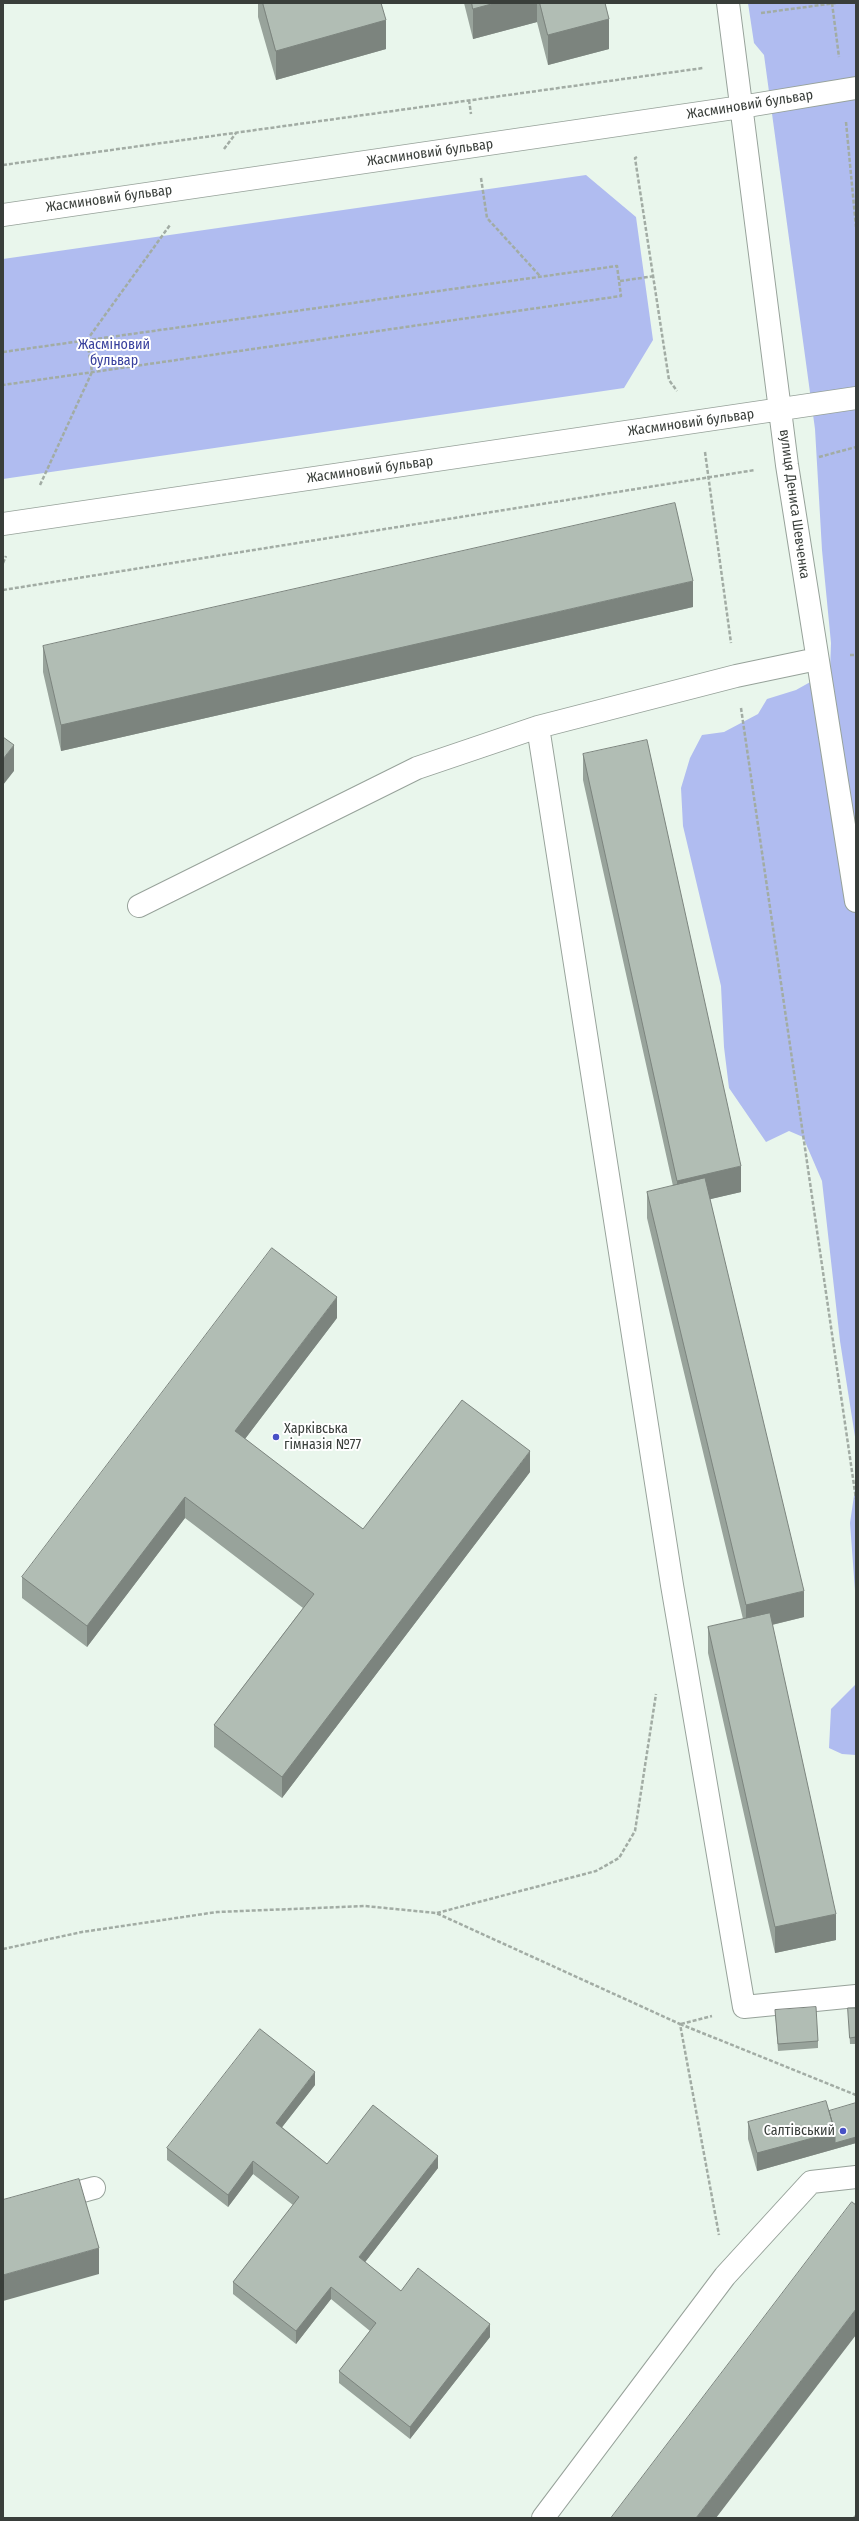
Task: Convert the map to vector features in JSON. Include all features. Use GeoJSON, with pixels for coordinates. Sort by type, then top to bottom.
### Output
{"type":"FeatureCollection","features":[{"type":"Feature","properties":{"kind":"street","name":"вулиця Дениса Шевченка"},"geometry":{"type":"LineString","coordinates":[[729,10],[740,107],[782,410],[787,465],[856,901]]}},
{"type":"Feature","properties":{"kind":"street","name":"Жасминовий бульвар"},"geometry":{"type":"LineString","coordinates":[[3,215],[708,112],[856,88]]}},
{"type":"Feature","properties":{"kind":"street","name":"Жасминовий бульвар"},"geometry":{"type":"LineString","coordinates":[[13,523],[856,398]]}},
{"type":"Feature","properties":{"kind":"street"},"geometry":{"type":"LineString","coordinates":[[139,906],[417,768],[538,727],[736,676],[817,659]]}},
{"type":"Feature","properties":{"kind":"street"},"geometry":{"type":"LineString","coordinates":[[538,727],[672,1585],[744,2007],[856,1996]]}},
{"type":"Feature","properties":{"kind":"street"},"geometry":{"type":"LineString","coordinates":[[543,2518],[725,2276],[811,2182],[856,2177]]}},
{"type":"Feature","properties":{"kind":"street"},"geometry":{"type":"LineString","coordinates":[[3,2213],[94,2188]]}},
{"type":"Feature","properties":{"kind":"path"},"geometry":{"type":"LineString","coordinates":[[729,10],[836,3]]}},
{"type":"Feature","properties":{"kind":"path"},"geometry":{"type":"LineString","coordinates":[[3,165],[710,67],[708,112]]}},
{"type":"Feature","properties":{"kind":"path"},"geometry":{"type":"LineString","coordinates":[[469,100],[488,218],[540,277]]}},
{"type":"Feature","properties":{"kind":"path"},"geometry":{"type":"LineString","coordinates":[[3,563],[13,523],[92,372],[87,340],[236,132]]}},
{"type":"Feature","properties":{"kind":"path"},"geometry":{"type":"LineString","coordinates":[[642,154],[635,158],[655,276],[669,380],[700,422],[856,1498]]}},
{"type":"Feature","properties":{"kind":"path"},"geometry":{"type":"LineString","coordinates":[[3,352],[617,266],[620,281],[621,296],[3,385]]}},
{"type":"Feature","properties":{"kind":"path"},"geometry":{"type":"LineString","coordinates":[[620,281],[655,276]]}},
{"type":"Feature","properties":{"kind":"path"},"geometry":{"type":"LineString","coordinates":[[3,590],[787,465],[856,447]]}},
{"type":"Feature","properties":{"kind":"path"},"geometry":{"type":"LineString","coordinates":[[436,1913],[596,1871],[619,1858],[635,1830],[656,1688]]}},
{"type":"Feature","properties":{"kind":"path"},"geometry":{"type":"LineString","coordinates":[[3,1949],[82,1932],[216,1912],[364,1906],[436,1913],[680,2024],[856,2095]]}},
{"type":"Feature","properties":{"kind":"path"},"geometry":{"type":"LineString","coordinates":[[680,2024],[703,2138],[725,2276]]}},
{"type":"Feature","properties":{"kind":"green space"},"geometry":{"type":"Polygon","coordinates":[[[748,3],[856,3],[856,1443],[840,1341],[822,1181],[803,1137],[789,1131],[766,1142],[729,1088],[724,1047],[721,986],[683,826],[681,788],[690,758],[702,735],[724,732],[758,714],[767,699],[796,690],[830,671],[831,643],[822,550],[815,429],[764,55],[754,43],[748,3]]]}},
{"type":"Feature","properties":{"kind":"green space","name":"Жасміновий бульвар"},"geometry":{"type":"Polygon","coordinates":[[[586,175],[636,217],[653,340],[624,388],[3,479],[3,259],[586,175]]]}},
{"type":"Feature","properties":{"kind":"green space"},"geometry":{"type":"Polygon","coordinates":[[[856,1482],[856,1604],[850,1523],[856,1482]]]}},
{"type":"Feature","properties":{"kind":"green space"},"geometry":{"type":"Polygon","coordinates":[[[856,1684],[856,1755],[842,1754],[829,1748],[831,1709],[856,1684]]]}},
{"type":"Feature","properties":{"kind":"building"},"geometry":{"type":"Polygon","coordinates":[[[263,3],[381,3],[386,20],[276,51],[263,3]]]}},
{"type":"Feature","properties":{"kind":"building"},"geometry":{"type":"Polygon","coordinates":[[[472,3],[495,3],[473,9],[472,3]]]}},
{"type":"Feature","properties":{"kind":"building"},"geometry":{"type":"Polygon","coordinates":[[[540,3],[605,3],[609,19],[548,35],[540,3]]]}},
{"type":"Feature","properties":{"kind":"building"},"geometry":{"type":"Polygon","coordinates":[[[675,503],[693,581],[61,725],[43,646],[675,503]]]}},
{"type":"Feature","properties":{"kind":"building"},"geometry":{"type":"Polygon","coordinates":[[[3,737],[14,745],[3,759],[3,737]]]}},
{"type":"Feature","properties":{"kind":"building"},"geometry":{"type":"Polygon","coordinates":[[[647,740],[741,1166],[677,1181],[583,754],[647,740]]]}},
{"type":"Feature","properties":{"kind":"building"},"geometry":{"type":"Polygon","coordinates":[[[705,1178],[804,1591],[746,1605],[647,1192],[705,1178]]]}},
{"type":"Feature","properties":{"kind":"building"},"geometry":{"type":"Polygon","coordinates":[[[272,1248],[337,1297],[235,1431],[363,1529],[462,1400],[530,1451],[282,1777],[214,1725],[314,1594],[185,1497],[87,1626],[22,1577],[272,1248]]]}},
{"type":"Feature","properties":{"kind":"building"},"geometry":{"type":"Polygon","coordinates":[[[770,1613],[836,1914],[775,1927],[708,1627],[770,1613]]]}},
{"type":"Feature","properties":{"kind":"building"},"geometry":{"type":"Polygon","coordinates":[[[816,2007],[818,2041],[778,2044],[775,2010],[816,2007]]]}},
{"type":"Feature","properties":{"kind":"building"},"geometry":{"type":"Polygon","coordinates":[[[848,2008],[856,2008],[856,2037],[850,2038],[848,2008]]]}},
{"type":"Feature","properties":{"kind":"building"},"geometry":{"type":"Polygon","coordinates":[[[260,2029],[315,2072],[276,2123],[327,2164],[373,2105],[438,2156],[359,2257],[401,2291],[418,2268],[490,2324],[410,2427],[339,2371],[376,2323],[331,2287],[296,2331],[233,2282],[299,2197],[253,2161],[228,2195],[167,2148],[260,2029]]]}},
{"type":"Feature","properties":{"kind":"building"},"geometry":{"type":"Polygon","coordinates":[[[826,2101],[835,2132],[757,2153],[748,2122],[826,2101]]]}},
{"type":"Feature","properties":{"kind":"building","name":"Салтівський"},"geometry":{"type":"Polygon","coordinates":[[[856,2103],[856,2137],[835,2143],[835,2132],[829,2111],[856,2103]]]}},
{"type":"Feature","properties":{"kind":"building"},"geometry":{"type":"Polygon","coordinates":[[[79,2179],[99,2248],[3,2275],[3,2200],[79,2179]]]}},
{"type":"Feature","properties":{"kind":"building"},"geometry":{"type":"Polygon","coordinates":[[[852,2202],[856,2205],[856,2309],[696,2518],[611,2518],[852,2202]]]}},
{"type":"Feature","properties":{"kind":"place","name":"Харківська гімназія №77"},"geometry":{"type":"Point","coordinates":[276,1437]}},
{"type":"Feature","properties":{"kind":"place","name":"Салтівський"},"geometry":{"type":"Point","coordinates":[843,2131]}}]}
